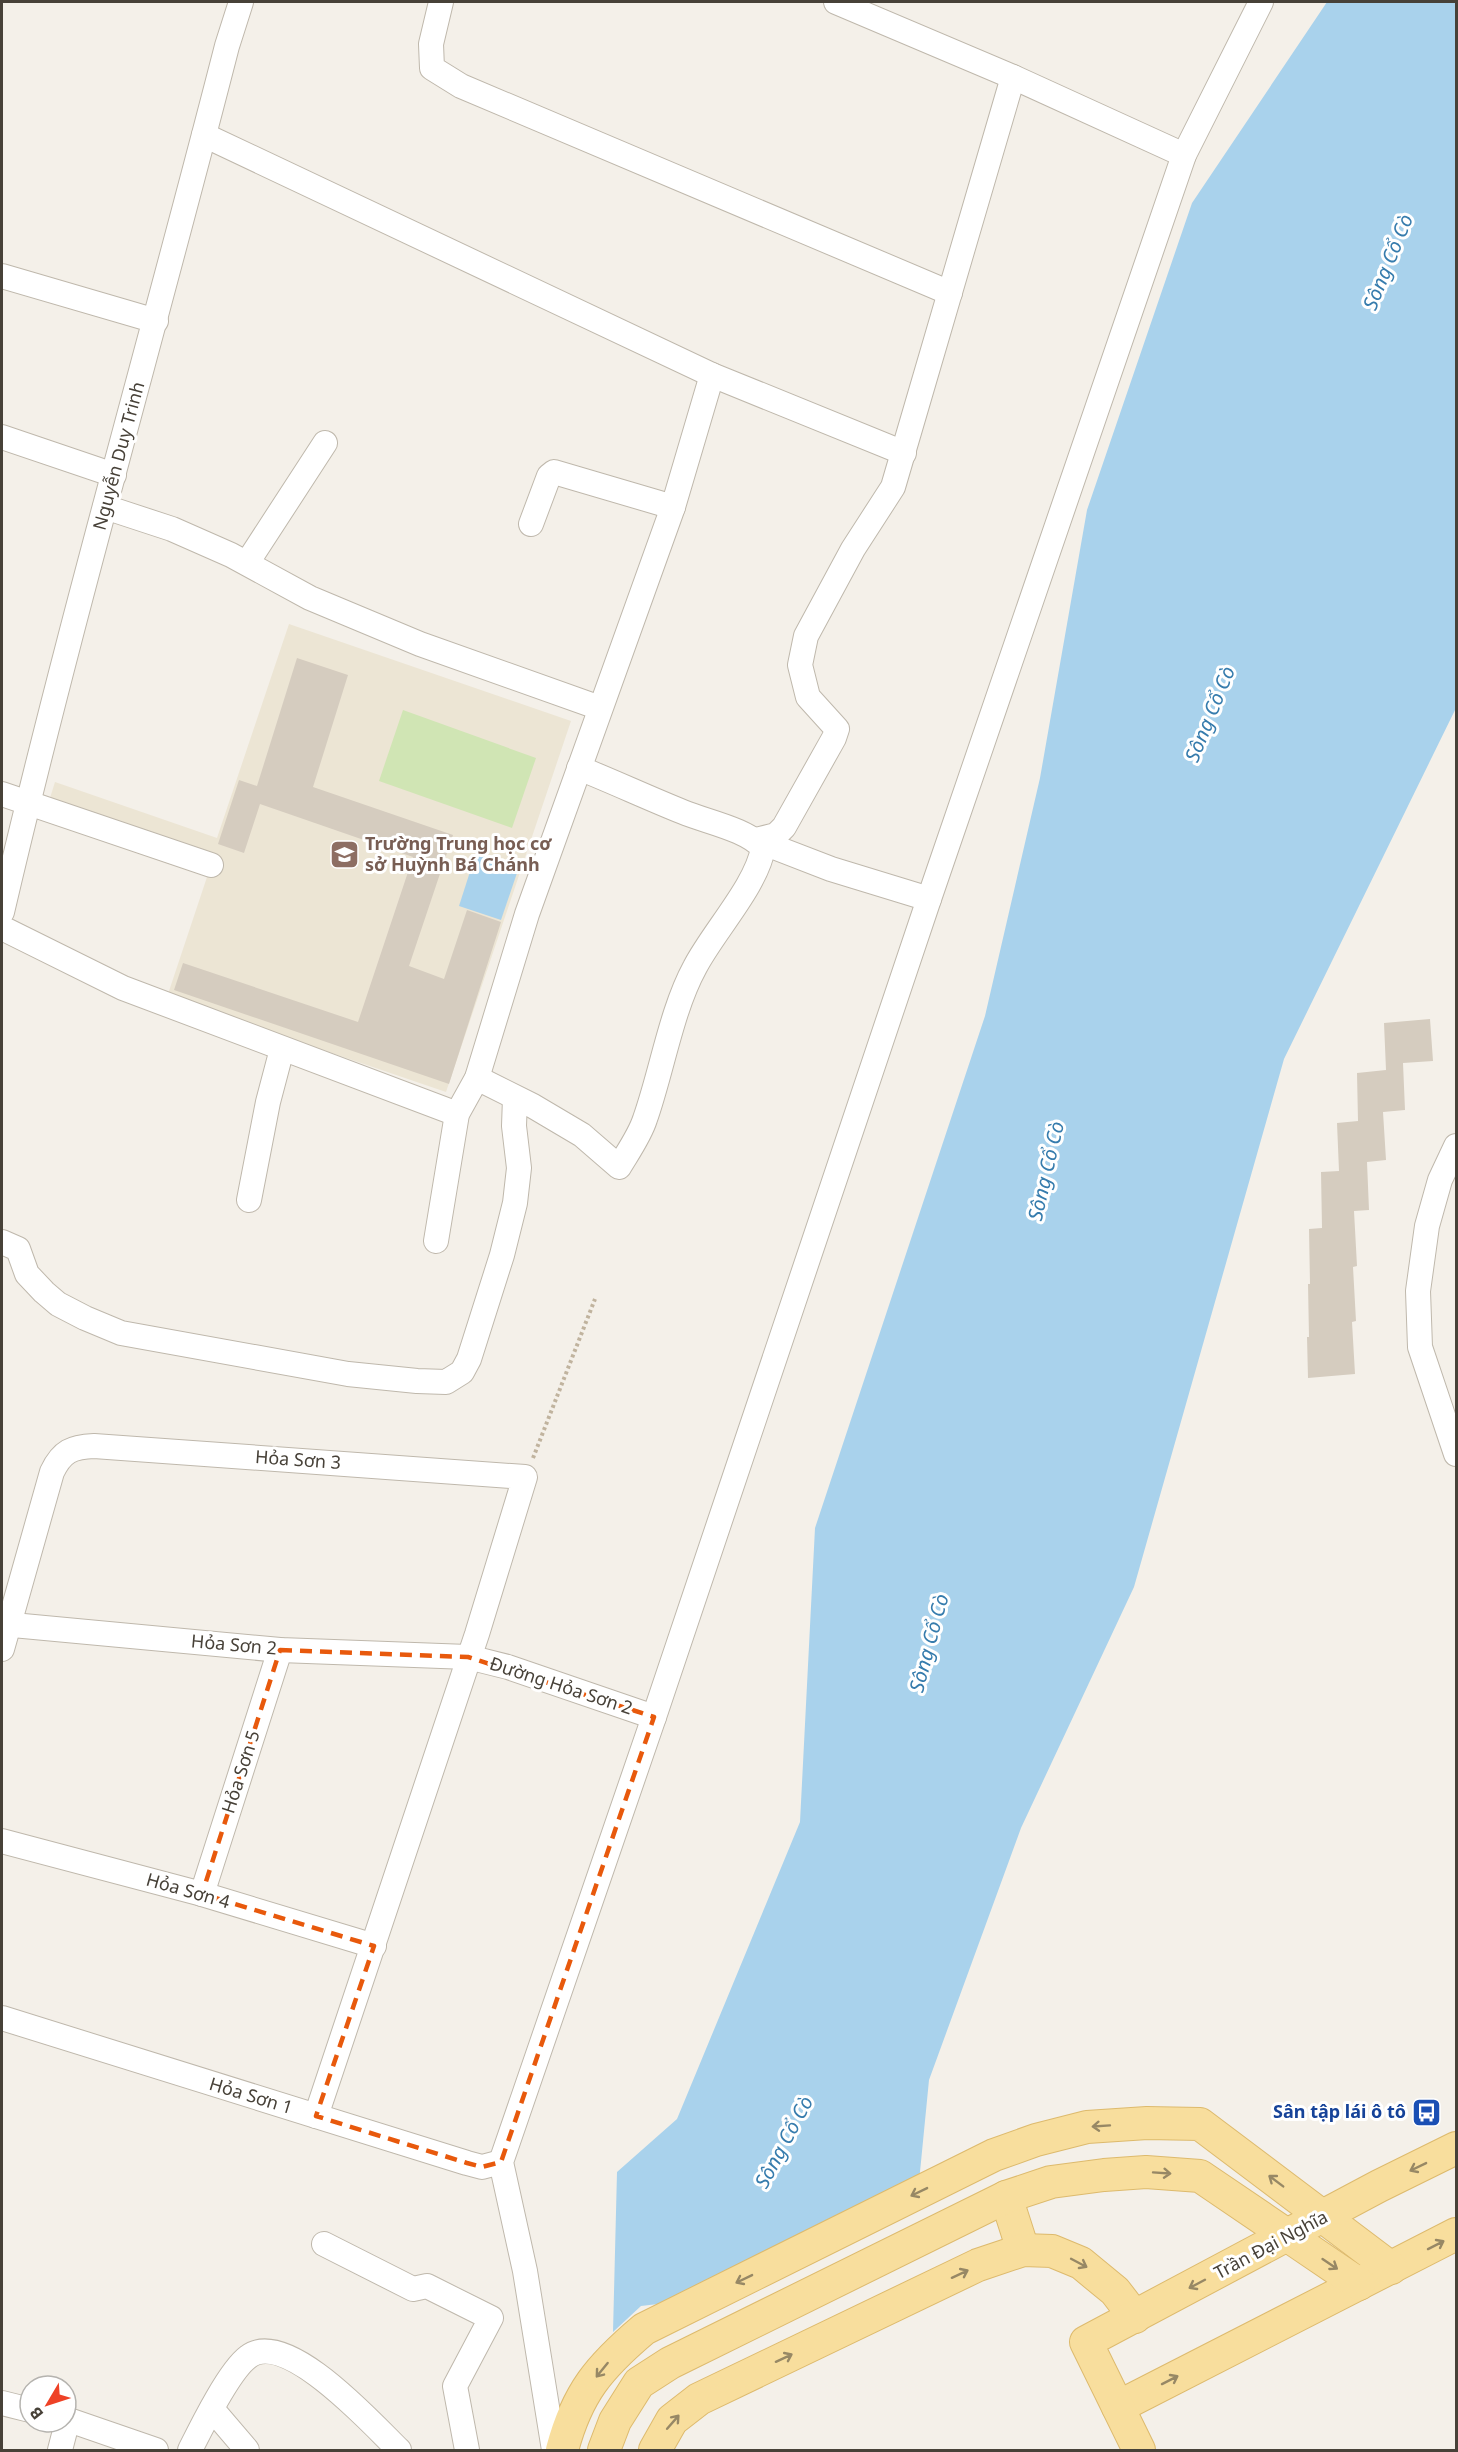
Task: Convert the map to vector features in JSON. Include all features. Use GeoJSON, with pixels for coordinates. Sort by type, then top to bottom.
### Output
{"type":"FeatureCollection","features":[{"type":"Feature","properties":{"kind":"main road"},"geometry":{"type":"LineString","coordinates":[[562,2451],[567,2429],[581,2395],[614,2355],[644,2329],[994,2155],[1036,2140],[1087,2127],[1147,2123],[1200,2124],[1391,2268]]}},
{"type":"Feature","properties":{"kind":"main road","name":"Trần Đại Nghĩa"},"geometry":{"type":"LineString","coordinates":[[1118,2407],[1086,2342],[1456,2148]]}},
{"type":"Feature","properties":{"kind":"main road"},"geometry":{"type":"LineString","coordinates":[[604,2451],[615,2421],[639,2383],[670,2362],[1006,2197],[1050,2182],[1146,2172],[1200,2176],[1359,2284]]}},
{"type":"Feature","properties":{"kind":"main road"},"geometry":{"type":"LineString","coordinates":[[1006,2197],[1023,2250]]}},
{"type":"Feature","properties":{"kind":"main road"},"geometry":{"type":"LineString","coordinates":[[1138,2451],[1118,2407],[1456,2235]]}},
{"type":"Feature","properties":{"kind":"main road"},"geometry":{"type":"LineString","coordinates":[[655,2451],[672,2420],[699,2399],[978,2265],[1023,2250],[1052,2251],[1081,2263],[1116,2291],[1135,2317]]}},
{"type":"Feature","properties":{"kind":"street","name":"Nguyễn Duy Trinh"},"geometry":{"type":"LineString","coordinates":[[2,912],[27,803],[227,46],[241,2]]}},
{"type":"Feature","properties":{"kind":"street"},"geometry":{"type":"LineString","coordinates":[[441,2],[431,44],[432,68],[461,86],[950,293]]}},
{"type":"Feature","properties":{"kind":"street"},"geometry":{"type":"LineString","coordinates":[[836,2],[1012,77],[1184,155]]}},
{"type":"Feature","properties":{"kind":"street"},"geometry":{"type":"LineString","coordinates":[[554,2451],[525,2271],[501,2162],[1184,155],[1261,2]]}},
{"type":"Feature","properties":{"kind":"street"},"geometry":{"type":"LineString","coordinates":[[756,840],[776,835],[784,827],[834,738],[837,729],[808,697],[800,665],[806,636],[853,549],[893,487],[1012,77]]}},
{"type":"Feature","properties":{"kind":"street"},"geometry":{"type":"LineString","coordinates":[[204,135],[712,375],[904,453]]}},
{"type":"Feature","properties":{"kind":"street"},"geometry":{"type":"LineString","coordinates":[[2,276],[156,321]]}},
{"type":"Feature","properties":{"kind":"street"},"geometry":{"type":"LineString","coordinates":[[436,1241],[457,1114],[477,1078],[527,914],[673,507],[712,375]]}},
{"type":"Feature","properties":{"kind":"street"},"geometry":{"type":"LineString","coordinates":[[2,437],[114,475]]}},
{"type":"Feature","properties":{"kind":"street"},"geometry":{"type":"LineString","coordinates":[[247,563],[325,443]]}},
{"type":"Feature","properties":{"kind":"street"},"geometry":{"type":"LineString","coordinates":[[531,524],[549,476],[555,472],[673,507]]}},
{"type":"Feature","properties":{"kind":"street"},"geometry":{"type":"LineString","coordinates":[[105,507],[172,529],[247,563],[310,598],[420,644],[600,708]]}},
{"type":"Feature","properties":{"kind":"street"},"geometry":{"type":"LineString","coordinates":[[579,768],[681,811],[831,869],[929,899]]}},
{"type":"Feature","properties":{"kind":"street"},"geometry":{"type":"LineString","coordinates":[[2,794],[211,865]]}},
{"type":"Feature","properties":{"kind":"street"},"geometry":{"type":"LineString","coordinates":[[477,1078],[582,1135],[619,1167],[645,1121],[659,1071],[694,968],[762,858],[763,848],[756,840]]}},
{"type":"Feature","properties":{"kind":"street"},"geometry":{"type":"LineString","coordinates":[[2,928],[123,988],[457,1114]]}},
{"type":"Feature","properties":{"kind":"street"},"geometry":{"type":"LineString","coordinates":[[249,1200],[268,1101],[282,1049]]}},
{"type":"Feature","properties":{"kind":"street"},"geometry":{"type":"LineString","coordinates":[[2,1242],[18,1249],[27,1274],[58,1304],[121,1333],[348,1374],[446,1382],[462,1372],[470,1359],[502,1255],[515,1203],[519,1168],[514,1126],[515,1098]]}},
{"type":"Feature","properties":{"kind":"street"},"geometry":{"type":"LineString","coordinates":[[1456,1146],[1440,1180],[1427,1226],[1418,1292],[1420,1347],[1456,1454]]}},
{"type":"Feature","properties":{"kind":"street","name":"Hỏa Sơn 3"},"geometry":{"type":"LineString","coordinates":[[5,1624],[52,1472],[71,1449],[94,1446],[525,1477]]}},
{"type":"Feature","properties":{"kind":"street"},"geometry":{"type":"LineString","coordinates":[[316,2116],[374,1946],[525,1477]]}},
{"type":"Feature","properties":{"kind":"street"},"geometry":{"type":"LineString","coordinates":[[2,1649],[5,1624]]}},
{"type":"Feature","properties":{"kind":"street","name":"Hỏa Sơn 2"},"geometry":{"type":"LineString","coordinates":[[5,1624],[280,1650],[468,1657]]}},
{"type":"Feature","properties":{"kind":"street","name":"Hỏa Sơn 5"},"geometry":{"type":"LineString","coordinates":[[202,1894],[280,1650]]}},
{"type":"Feature","properties":{"kind":"street","name":"Đường Hỏa Sơn 2"},"geometry":{"type":"LineString","coordinates":[[468,1657],[508,1667],[654,1717]]}},
{"type":"Feature","properties":{"kind":"street","name":"Hỏa Sơn 4"},"geometry":{"type":"LineString","coordinates":[[2,1841],[202,1894],[374,1946]]}},
{"type":"Feature","properties":{"kind":"street","name":"Hỏa Sơn 1"},"geometry":{"type":"LineString","coordinates":[[2,2018],[467,2163],[482,2167],[501,2162]]}},
{"type":"Feature","properties":{"kind":"street"},"geometry":{"type":"LineString","coordinates":[[324,2244],[413,2289],[427,2286],[491,2318],[455,2386],[467,2451]]}},
{"type":"Feature","properties":{"kind":"street"},"geometry":{"type":"LineString","coordinates":[[190,2451],[234,2373],[248,2356],[271,2351],[288,2356],[326,2381],[399,2451]]}},
{"type":"Feature","properties":{"kind":"street"},"geometry":{"type":"LineString","coordinates":[[2,2403],[18,2407]]}},
{"type":"Feature","properties":{"kind":"street"},"geometry":{"type":"LineString","coordinates":[[212,2409],[247,2451]]}},
{"type":"Feature","properties":{"kind":"street"},"geometry":{"type":"LineString","coordinates":[[78,2423],[156,2451]]}},
{"type":"Feature","properties":{"kind":"street"},"geometry":{"type":"LineString","coordinates":[[60,2451],[64,2434]]}},
{"type":"Feature","properties":{"kind":"path"},"geometry":{"type":"LineString","coordinates":[[525,1477],[594,1299]]}},
{"type":"Feature","properties":{"kind":"highlighted area"},"geometry":{"type":"Polygon","coordinates":[[[280,1650],[468,1657],[654,1717],[501,2162],[482,2167],[316,2116],[374,1946],[202,1894],[280,1650]]]}},
{"type":"Feature","properties":{"kind":"shaded area","name":"Trường Trung học cơ sở Huỳnh Bá Chánh"},"geometry":{"type":"Polygon","coordinates":[[[289,624],[571,721],[446,1092],[167,997],[209,871],[45,814],[55,782],[217,838],[289,624]]]}},
{"type":"Feature","properties":{"kind":"green space"},"geometry":{"type":"Polygon","coordinates":[[[403,710],[536,758],[512,828],[379,781],[403,710]]]}},
{"type":"Feature","properties":{"kind":"water","name":"Sông Cổ Cò"},"geometry":{"type":"Polygon","coordinates":[[[1327,2],[1456,2],[1456,708],[1284,1059],[1134,1587],[1021,1828],[929,2080],[919,2182],[675,2302],[641,2306],[613,2332],[617,2172],[677,2119],[800,1822],[815,1528],[985,1016],[1040,778],[1087,510],[1192,203],[1327,2]]]}},
{"type":"Feature","properties":{"kind":"water"},"geometry":{"type":"Polygon","coordinates":[[[476,853],[519,867],[501,920],[459,906],[476,853]]]}},
{"type":"Feature","properties":{"kind":"building"},"geometry":{"type":"Polygon","coordinates":[[[297,658],[348,675],[313,787],[453,835],[409,966],[444,979],[467,910],[501,922],[449,1084],[174,990],[183,963],[358,1022],[413,857],[260,804],[244,853],[218,844],[239,780],[257,786],[297,658]]]}},
{"type":"Feature","properties":{"kind":"building"},"geometry":{"type":"Polygon","coordinates":[[[1430,1019],[1433,1061],[1403,1063],[1405,1110],[1383,1112],[1386,1160],[1367,1162],[1369,1210],[1354,1211],[1357,1266],[1353,1267],[1356,1321],[1352,1322],[1355,1374],[1308,1378],[1309,1229],[1322,1228],[1321,1172],[1339,1171],[1337,1123],[1358,1121],[1357,1073],[1386,1070],[1384,1023],[1430,1019]]]}},
{"type":"Feature","properties":{"kind":"place","name":"Trường Trung học cơ sở Huỳnh Bá Chánh"},"geometry":{"type":"Point","coordinates":[344,854]}},
{"type":"Feature","properties":{"kind":"place","name":"Sân tập lái ô tô"},"geometry":{"type":"Point","coordinates":[1427,2112]}}]}
